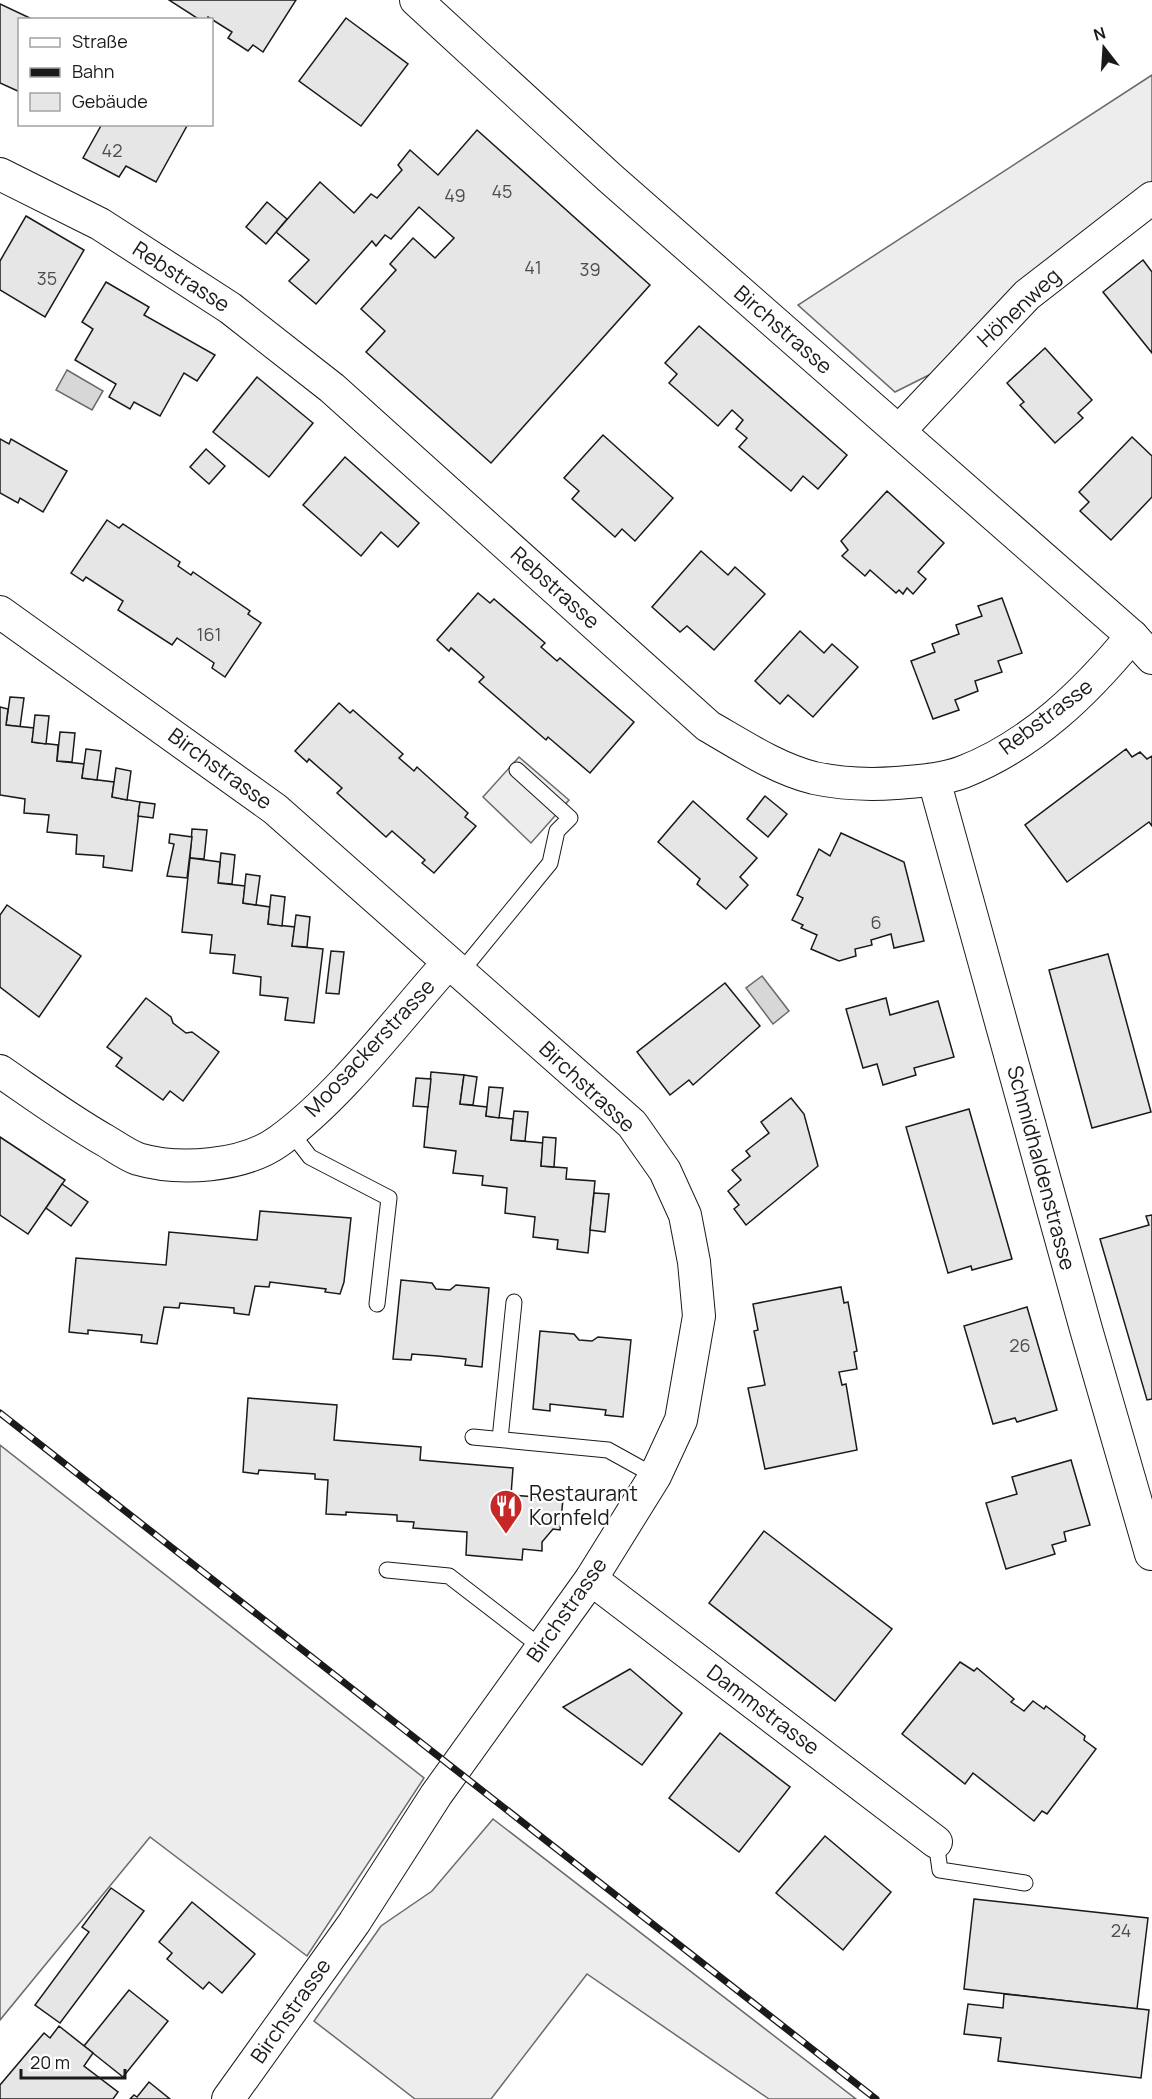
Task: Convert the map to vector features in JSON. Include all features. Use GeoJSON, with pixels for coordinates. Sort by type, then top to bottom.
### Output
{"type":"FeatureCollection","features":[{"type":"Feature","properties":{"kind":"street","name":"Birchstrasse"},"geometry":{"type":"LineString","coordinates":[[416,0],[610,178],[1142,647]]}},
{"type":"Feature","properties":{"kind":"street","name":"Rebstrasse"},"geometry":{"type":"LineString","coordinates":[[0,174],[110,231],[230,308],[332,388],[708,726],[755,753],[813,777],[861,785],[934,780],[963,772],[1013,747],[1059,713],[1098,678],[1142,647]]}},
{"type":"Feature","properties":{"kind":"street","name":"Höhenweg"},"geometry":{"type":"LineString","coordinates":[[899,431],[1028,295],[1152,198]]}},
{"type":"Feature","properties":{"kind":"street","name":"Birchstrasse"},"geometry":{"type":"LineString","coordinates":[[0,612],[275,809],[632,1124],[665,1171],[685,1215],[694,1262],[699,1316],[681,1420],[655,1476],[591,1579],[436,1795],[354,1923],[228,2099]]}},
{"type":"Feature","properties":{"kind":"street","name":"Schmidhaldenstrasse"},"geometry":{"type":"LineString","coordinates":[[934,780],[1086,1329],[1151,1554]]}},
{"type":"Feature","properties":{"kind":"street","name":"Moosackerstrasse"},"geometry":{"type":"LineString","coordinates":[[0,1071],[71,1121],[137,1158],[169,1164],[203,1165],[237,1160],[278,1142],[325,1101],[454,968]]}},
{"type":"Feature","properties":{"kind":"street","name":"Dammstrasse"},"geometry":{"type":"LineString","coordinates":[[591,1579],[936,1842]]}},
{"type":"Feature","properties":{"kind":"lane"},"geometry":{"type":"LineString","coordinates":[[454,968],[550,863],[557,831],[570,818],[517,770]]}},
{"type":"Feature","properties":{"kind":"lane"},"geometry":{"type":"LineString","coordinates":[[290,1131],[310,1157],[389,1198],[376,1304]]}},
{"type":"Feature","properties":{"kind":"lane"},"geometry":{"type":"LineString","coordinates":[[500,1439],[514,1302]]}},
{"type":"Feature","properties":{"kind":"lane"},"geometry":{"type":"LineString","coordinates":[[473,1437],[608,1450],[655,1476]]}},
{"type":"Feature","properties":{"kind":"lane"},"geometry":{"type":"LineString","coordinates":[[387,1570],[448,1576],[541,1647]]}},
{"type":"Feature","properties":{"kind":"lane"},"geometry":{"type":"LineString","coordinates":[[936,1842],[940,1870],[1025,1883]]}},
{"type":"Feature","properties":{"kind":"shaded area"},"geometry":{"type":"Polygon","coordinates":[[[1152,75],[1152,184],[943,368],[895,392],[798,305],[1152,75]]]}},
{"type":"Feature","properties":{"kind":"shaded area"},"geometry":{"type":"Polygon","coordinates":[[[67,370],[103,391],[92,410],[56,390],[67,370]]]}},
{"type":"Feature","properties":{"kind":"shaded area"},"geometry":{"type":"Polygon","coordinates":[[[519,757],[569,800],[531,843],[483,797],[519,757]]]}},
{"type":"Feature","properties":{"kind":"shaded area"},"geometry":{"type":"Polygon","coordinates":[[[762,976],[789,1011],[773,1024],[746,988],[762,976]]]}},
{"type":"Feature","properties":{"kind":"shaded area"},"geometry":{"type":"Polygon","coordinates":[[[0,1445],[424,1778],[307,1956],[150,1837],[0,2020],[0,1445]]]}},
{"type":"Feature","properties":{"kind":"shaded area"},"geometry":{"type":"Polygon","coordinates":[[[493,1819],[856,2099],[769,2099],[587,1974],[491,2099],[415,2099],[314,2021],[381,1926],[432,1891],[493,1819]]]}},
{"type":"Feature","properties":{"kind":"building"},"geometry":{"type":"Polygon","coordinates":[[[169,0],[296,0],[263,52],[253,45],[248,51],[228,38],[232,32],[213,18],[197,18],[169,0]]]}},
{"type":"Feature","properties":{"kind":"building"},"geometry":{"type":"Polygon","coordinates":[[[0,4],[30,18],[18,18],[18,91],[0,83],[0,4]]]}},
{"type":"Feature","properties":{"kind":"building"},"geometry":{"type":"Polygon","coordinates":[[[346,18],[408,64],[361,126],[299,81],[346,18]]]}},
{"type":"Feature","properties":{"kind":"building"},"geometry":{"type":"Polygon","coordinates":[[[101,126],[187,126],[156,182],[126,166],[119,177],[83,158],[101,126]]]}},
{"type":"Feature","properties":{"kind":"building"},"geometry":{"type":"Polygon","coordinates":[[[477,130],[650,285],[491,463],[366,352],[385,331],[361,309],[396,270],[390,264],[413,238],[435,258],[454,238],[419,207],[391,239],[385,235],[376,246],[372,241],[316,304],[289,281],[309,260],[276,232],[320,182],[354,213],[371,194],[377,198],[402,170],[398,165],[410,150],[438,175],[477,130]]]}},
{"type":"Feature","properties":{"kind":"building"},"geometry":{"type":"Polygon","coordinates":[[[267,202],[287,219],[266,244],[246,227],[267,202]]]}},
{"type":"Feature","properties":{"kind":"building"},"geometry":{"type":"Polygon","coordinates":[[[26,216],[84,250],[45,317],[0,290],[0,261],[26,216]]]}},
{"type":"Feature","properties":{"kind":"building"},"geometry":{"type":"Polygon","coordinates":[[[1143,260],[1152,272],[1152,353],[1103,292],[1143,260]]]}},
{"type":"Feature","properties":{"kind":"building"},"geometry":{"type":"Polygon","coordinates":[[[106,282],[149,307],[144,315],[215,355],[197,381],[184,373],[160,416],[134,402],[130,409],[109,397],[116,384],[75,360],[93,329],[82,322],[106,282]]]}},
{"type":"Feature","properties":{"kind":"building"},"geometry":{"type":"Polygon","coordinates":[[[699,326],[847,455],[818,489],[803,476],[791,491],[739,447],[747,438],[736,429],[743,420],[732,410],[718,426],[669,383],[677,374],[665,363],[699,326]]]}},
{"type":"Feature","properties":{"kind":"building"},"geometry":{"type":"Polygon","coordinates":[[[1045,348],[1092,400],[1078,413],[1083,418],[1055,443],[1020,405],[1024,402],[1007,383],[1045,348]]]}},
{"type":"Feature","properties":{"kind":"building"},"geometry":{"type":"Polygon","coordinates":[[[257,377],[313,423],[269,477],[213,432],[257,377]]]}},
{"type":"Feature","properties":{"kind":"building"},"geometry":{"type":"Polygon","coordinates":[[[603,435],[673,498],[635,541],[622,529],[615,537],[572,499],[579,491],[564,478],[603,435]]]}},
{"type":"Feature","properties":{"kind":"building"},"geometry":{"type":"Polygon","coordinates":[[[1132,437],[1152,456],[1152,497],[1111,540],[1080,511],[1089,502],[1079,492],[1132,437]]]}},
{"type":"Feature","properties":{"kind":"building"},"geometry":{"type":"Polygon","coordinates":[[[0,439],[9,444],[11,439],[67,471],[43,512],[20,498],[18,503],[0,493],[0,439]]]}},
{"type":"Feature","properties":{"kind":"building"},"geometry":{"type":"Polygon","coordinates":[[[206,449],[225,466],[209,484],[190,467],[206,449]]]}},
{"type":"Feature","properties":{"kind":"building"},"geometry":{"type":"Polygon","coordinates":[[[345,457],[419,523],[398,547],[381,532],[361,556],[303,505],[345,457]]]}},
{"type":"Feature","properties":{"kind":"building"},"geometry":{"type":"Polygon","coordinates":[[[887,491],[944,543],[918,572],[926,579],[913,594],[907,588],[903,594],[899,590],[896,593],[870,570],[865,576],[842,556],[848,550],[841,541],[887,491]]]}},
{"type":"Feature","properties":{"kind":"building"},"geometry":{"type":"Polygon","coordinates":[[[107,520],[119,528],[123,524],[180,562],[178,566],[191,575],[193,572],[250,611],[248,614],[261,623],[225,677],[212,668],[214,663],[177,638],[172,645],[118,610],[123,601],[86,577],[83,581],[71,573],[107,520]]]}},
{"type":"Feature","properties":{"kind":"building"},"geometry":{"type":"Polygon","coordinates":[[[701,551],[728,575],[735,567],[765,594],[714,650],[687,626],[680,632],[652,607],[701,551]]]}},
{"type":"Feature","properties":{"kind":"building"},"geometry":{"type":"Polygon","coordinates":[[[478,593],[490,603],[494,599],[545,643],[541,647],[557,661],[560,658],[634,722],[590,773],[548,737],[546,740],[479,682],[484,677],[451,648],[449,651],[437,640],[478,593]]]}},
{"type":"Feature","properties":{"kind":"building"},"geometry":{"type":"Polygon","coordinates":[[[1002,598],[1022,653],[998,661],[1002,672],[975,681],[978,691],[955,700],[959,710],[933,719],[911,661],[935,652],[932,644],[959,634],[956,625],[982,616],[978,606],[1002,598]]]}},
{"type":"Feature","properties":{"kind":"building"},"geometry":{"type":"Polygon","coordinates":[[[800,631],[824,653],[832,644],[858,667],[813,717],[788,695],[780,704],[755,681],[800,631]]]}},
{"type":"Feature","properties":{"kind":"building"},"geometry":{"type":"Polygon","coordinates":[[[10,697],[24,698],[20,727],[6,725],[10,697]]]}},
{"type":"Feature","properties":{"kind":"building"},"geometry":{"type":"Polygon","coordinates":[[[339,703],[350,713],[353,710],[403,754],[399,758],[414,771],[417,767],[468,813],[465,817],[476,826],[434,873],[422,863],[425,860],[392,831],[386,837],[337,793],[342,788],[309,759],[307,762],[295,751],[339,703]]]}},
{"type":"Feature","properties":{"kind":"building"},"geometry":{"type":"Polygon","coordinates":[[[0,707],[8,709],[6,725],[34,728],[32,742],[58,745],[57,761],[84,764],[82,778],[114,782],[112,797],[140,802],[132,871],[103,867],[104,856],[76,854],[77,835],[47,832],[49,815],[24,813],[25,799],[0,795],[0,707]]]}},
{"type":"Feature","properties":{"kind":"building"},"geometry":{"type":"Polygon","coordinates":[[[35,715],[49,716],[46,744],[32,742],[35,715]]]}},
{"type":"Feature","properties":{"kind":"building"},"geometry":{"type":"Polygon","coordinates":[[[60,732],[75,733],[72,762],[57,761],[60,732]]]}},
{"type":"Feature","properties":{"kind":"building"},"geometry":{"type":"Polygon","coordinates":[[[86,749],[101,751],[97,780],[82,778],[86,749]]]}},
{"type":"Feature","properties":{"kind":"building"},"geometry":{"type":"Polygon","coordinates":[[[1126,749],[1132,757],[1140,752],[1147,759],[1152,756],[1152,826],[1149,822],[1067,882],[1025,825],[1126,749]]]}},
{"type":"Feature","properties":{"kind":"building"},"geometry":{"type":"Polygon","coordinates":[[[116,768],[131,771],[127,800],[112,797],[116,768]]]}},
{"type":"Feature","properties":{"kind":"building"},"geometry":{"type":"Polygon","coordinates":[[[765,796],[787,814],[768,837],[747,819],[765,796]]]}},
{"type":"Feature","properties":{"kind":"building"},"geometry":{"type":"Polygon","coordinates":[[[693,801],[757,858],[740,877],[748,885],[726,909],[697,884],[700,879],[658,842],[693,801]]]}},
{"type":"Feature","properties":{"kind":"building"},"geometry":{"type":"Polygon","coordinates":[[[140,802],[155,804],[153,818],[138,816],[140,802]]]}},
{"type":"Feature","properties":{"kind":"building"},"geometry":{"type":"Polygon","coordinates":[[[192,829],[207,830],[204,859],[190,858],[192,829]]]}},
{"type":"Feature","properties":{"kind":"building"},"geometry":{"type":"Polygon","coordinates":[[[841,833],[904,862],[924,941],[894,948],[891,934],[871,940],[872,945],[855,949],[856,956],[839,961],[811,949],[817,935],[801,928],[803,925],[792,920],[803,898],[797,895],[819,849],[830,856],[841,833]]]}},
{"type":"Feature","properties":{"kind":"building"},"geometry":{"type":"Polygon","coordinates":[[[170,834],[192,837],[187,878],[167,876],[174,844],[169,843],[170,834]]]}},
{"type":"Feature","properties":{"kind":"building"},"geometry":{"type":"Polygon","coordinates":[[[221,853],[235,855],[232,884],[218,883],[221,853]]]}},
{"type":"Feature","properties":{"kind":"building"},"geometry":{"type":"Polygon","coordinates":[[[190,858],[220,862],[218,883],[245,886],[243,903],[270,907],[268,924],[295,927],[292,946],[323,949],[314,1023],[285,1020],[288,998],[260,995],[261,977],[233,973],[235,955],[210,953],[212,935],[182,932],[190,858]]]}},
{"type":"Feature","properties":{"kind":"building"},"geometry":{"type":"Polygon","coordinates":[[[246,874],[260,876],[256,905],[243,903],[246,874]]]}},
{"type":"Feature","properties":{"kind":"building"},"geometry":{"type":"Polygon","coordinates":[[[271,895],[285,897],[282,926],[268,924],[271,895]]]}},
{"type":"Feature","properties":{"kind":"building"},"geometry":{"type":"Polygon","coordinates":[[[7,905],[81,956],[39,1017],[0,987],[0,915],[7,905]]]}},
{"type":"Feature","properties":{"kind":"building"},"geometry":{"type":"Polygon","coordinates":[[[296,915],[310,917],[307,947],[292,946],[296,915]]]}},
{"type":"Feature","properties":{"kind":"building"},"geometry":{"type":"Polygon","coordinates":[[[331,951],[344,952],[339,994],[326,993],[331,951]]]}},
{"type":"Feature","properties":{"kind":"building"},"geometry":{"type":"Polygon","coordinates":[[[1108,954],[1151,1112],[1092,1128],[1049,970],[1108,954]]]}},
{"type":"Feature","properties":{"kind":"building"},"geometry":{"type":"Polygon","coordinates":[[[725,983],[760,1026],[693,1085],[689,1080],[670,1095],[637,1052],[725,983]]]}},
{"type":"Feature","properties":{"kind":"building"},"geometry":{"type":"Polygon","coordinates":[[[146,998],[171,1017],[173,1023],[186,1033],[192,1032],[219,1052],[183,1101],[170,1091],[163,1100],[116,1066],[122,1058],[107,1047],[146,998]]]}},
{"type":"Feature","properties":{"kind":"building"},"geometry":{"type":"Polygon","coordinates":[[[886,998],[890,1015],[938,1001],[954,1057],[914,1068],[916,1075],[883,1085],[877,1064],[863,1068],[846,1009],[886,998]]]}},
{"type":"Feature","properties":{"kind":"building"},"geometry":{"type":"Polygon","coordinates":[[[431,1072],[464,1075],[460,1104],[487,1107],[486,1116],[513,1119],[511,1140],[543,1143],[541,1166],[567,1168],[566,1179],[595,1181],[588,1253],[557,1249],[558,1240],[533,1237],[535,1217],[505,1213],[507,1188],[482,1185],[483,1176],[453,1173],[456,1151],[424,1147],[431,1072]]]}},
{"type":"Feature","properties":{"kind":"building"},"geometry":{"type":"Polygon","coordinates":[[[464,1075],[477,1077],[473,1105],[460,1104],[464,1075]]]}},
{"type":"Feature","properties":{"kind":"building"},"geometry":{"type":"Polygon","coordinates":[[[416,1078],[431,1079],[428,1107],[413,1106],[416,1078]]]}},
{"type":"Feature","properties":{"kind":"building"},"geometry":{"type":"Polygon","coordinates":[[[489,1087],[503,1088],[499,1118],[486,1116],[489,1087]]]}},
{"type":"Feature","properties":{"kind":"building"},"geometry":{"type":"Polygon","coordinates":[[[791,1098],[804,1114],[818,1166],[746,1225],[734,1209],[739,1205],[728,1191],[741,1180],[732,1170],[750,1156],[746,1151],[769,1133],[761,1122],[791,1098]]]}},
{"type":"Feature","properties":{"kind":"building"},"geometry":{"type":"Polygon","coordinates":[[[969,1109],[1012,1259],[972,1270],[971,1266],[948,1273],[906,1127],[969,1109]]]}},
{"type":"Feature","properties":{"kind":"building"},"geometry":{"type":"Polygon","coordinates":[[[514,1111],[528,1112],[525,1141],[511,1140],[514,1111]]]}},
{"type":"Feature","properties":{"kind":"building"},"geometry":{"type":"Polygon","coordinates":[[[0,1137],[65,1180],[28,1234],[0,1215],[0,1137]]]}},
{"type":"Feature","properties":{"kind":"building"},"geometry":{"type":"Polygon","coordinates":[[[543,1137],[556,1138],[554,1167],[541,1166],[543,1137]]]}},
{"type":"Feature","properties":{"kind":"building"},"geometry":{"type":"Polygon","coordinates":[[[62,1184],[88,1202],[71,1226],[46,1208],[62,1184]]]}},
{"type":"Feature","properties":{"kind":"building"},"geometry":{"type":"Polygon","coordinates":[[[594,1193],[609,1194],[605,1232],[590,1230],[594,1193]]]}},
{"type":"Feature","properties":{"kind":"building"},"geometry":{"type":"Polygon","coordinates":[[[260,1211],[351,1218],[344,1282],[340,1294],[325,1292],[326,1289],[270,1282],[269,1287],[255,1286],[249,1315],[234,1313],[234,1308],[180,1303],[179,1308],[164,1307],[157,1344],[141,1342],[142,1335],[88,1330],[88,1334],[69,1332],[76,1258],[166,1265],[169,1232],[257,1240],[260,1211]]]}},
{"type":"Feature","properties":{"kind":"building"},"geometry":{"type":"Polygon","coordinates":[[[1152,1215],[1152,1399],[1147,1400],[1100,1239],[1149,1225],[1146,1216],[1152,1215]]]}},
{"type":"Feature","properties":{"kind":"building"},"geometry":{"type":"Polygon","coordinates":[[[401,1280],[432,1283],[436,1289],[450,1290],[456,1285],[489,1288],[482,1367],[465,1365],[466,1359],[438,1356],[412,1354],[411,1360],[393,1359],[401,1280]]]}},
{"type":"Feature","properties":{"kind":"building"},"geometry":{"type":"Polygon","coordinates":[[[841,1287],[844,1303],[848,1302],[857,1351],[854,1352],[857,1369],[839,1372],[842,1385],[846,1384],[857,1450],[765,1469],[748,1388],[765,1385],[754,1331],[758,1330],[753,1304],[841,1287]]]}},
{"type":"Feature","properties":{"kind":"building"},"geometry":{"type":"Polygon","coordinates":[[[1027,1307],[1057,1410],[1017,1422],[1015,1418],[993,1424],[964,1326],[1027,1307]]]}},
{"type":"Feature","properties":{"kind":"building"},"geometry":{"type":"Polygon","coordinates":[[[540,1331],[574,1334],[579,1340],[592,1341],[598,1337],[631,1340],[623,1417],[605,1415],[606,1410],[550,1404],[550,1411],[533,1409],[540,1331]]]}},
{"type":"Feature","properties":{"kind":"building"},"geometry":{"type":"Polygon","coordinates":[[[248,1398],[337,1405],[334,1440],[421,1447],[420,1460],[513,1468],[511,1495],[563,1499],[560,1530],[553,1529],[542,1542],[542,1551],[523,1549],[522,1560],[466,1555],[467,1532],[413,1528],[414,1522],[397,1521],[397,1515],[346,1512],[346,1515],[326,1514],[328,1480],[315,1479],[315,1474],[259,1470],[258,1474],[243,1472],[248,1398]]]}},
{"type":"Feature","properties":{"kind":"building"},"geometry":{"type":"Polygon","coordinates":[[[1071,1460],[1090,1525],[1064,1532],[1066,1541],[1052,1545],[1055,1554],[1006,1569],[986,1503],[1017,1494],[1012,1477],[1071,1460]]]}},
{"type":"Feature","properties":{"kind":"building"},"geometry":{"type":"Polygon","coordinates":[[[764,1531],[892,1629],[835,1701],[709,1603],[764,1531]]]}},
{"type":"Feature","properties":{"kind":"building"},"geometry":{"type":"Polygon","coordinates":[[[960,1662],[974,1671],[977,1668],[1014,1699],[1011,1702],[1024,1711],[1033,1701],[1044,1709],[1046,1706],[1085,1736],[1084,1740],[1096,1749],[1047,1814],[1042,1811],[1034,1821],[973,1773],[965,1784],[902,1734],[960,1662]]]}},
{"type":"Feature","properties":{"kind":"building"},"geometry":{"type":"Polygon","coordinates":[[[630,1669],[682,1713],[642,1765],[563,1707],[630,1669]]]}},
{"type":"Feature","properties":{"kind":"building"},"geometry":{"type":"Polygon","coordinates":[[[720,1733],[790,1787],[739,1852],[669,1798],[720,1733]]]}},
{"type":"Feature","properties":{"kind":"building"},"geometry":{"type":"Polygon","coordinates":[[[825,1836],[891,1892],[843,1950],[776,1893],[825,1836]]]}},
{"type":"Feature","properties":{"kind":"building"},"geometry":{"type":"Polygon","coordinates":[[[111,1888],[144,1911],[60,2023],[35,2005],[89,1932],[82,1927],[111,1888]]]}},
{"type":"Feature","properties":{"kind":"building"},"geometry":{"type":"Polygon","coordinates":[[[974,1899],[1148,1918],[1137,2009],[964,1989],[974,1899]]]}},
{"type":"Feature","properties":{"kind":"building"},"geometry":{"type":"Polygon","coordinates":[[[192,1902],[255,1954],[222,1993],[209,1982],[203,1989],[167,1959],[172,1953],[159,1942],[192,1902]]]}},
{"type":"Feature","properties":{"kind":"building"},"geometry":{"type":"Polygon","coordinates":[[[129,1990],[168,2021],[123,2077],[84,2046],[129,1990]]]}},
{"type":"Feature","properties":{"kind":"building"},"geometry":{"type":"Polygon","coordinates":[[[1004,1994],[1149,2010],[1141,2078],[998,2061],[1001,2038],[964,2034],[968,2004],[1003,2008],[1004,1994]]]}},
{"type":"Feature","properties":{"kind":"building"},"geometry":{"type":"Polygon","coordinates":[[[59,2026],[93,2053],[84,2066],[118,2092],[113,2099],[0,2099],[0,2085],[44,2033],[50,2038],[59,2026]]]}},
{"type":"Feature","properties":{"kind":"building"},"geometry":{"type":"Polygon","coordinates":[[[149,2082],[170,2099],[130,2099],[134,2095],[137,2097],[149,2082]]]}},
{"type":"Feature","properties":{"kind":"railway"},"geometry":{"type":"LineString","coordinates":[[0,1413],[876,2099]]}},
{"type":"Feature","properties":{"kind":"place","name":"Restaurant Kornfeld"},"geometry":{"type":"Point","coordinates":[506,1535]}}]}
